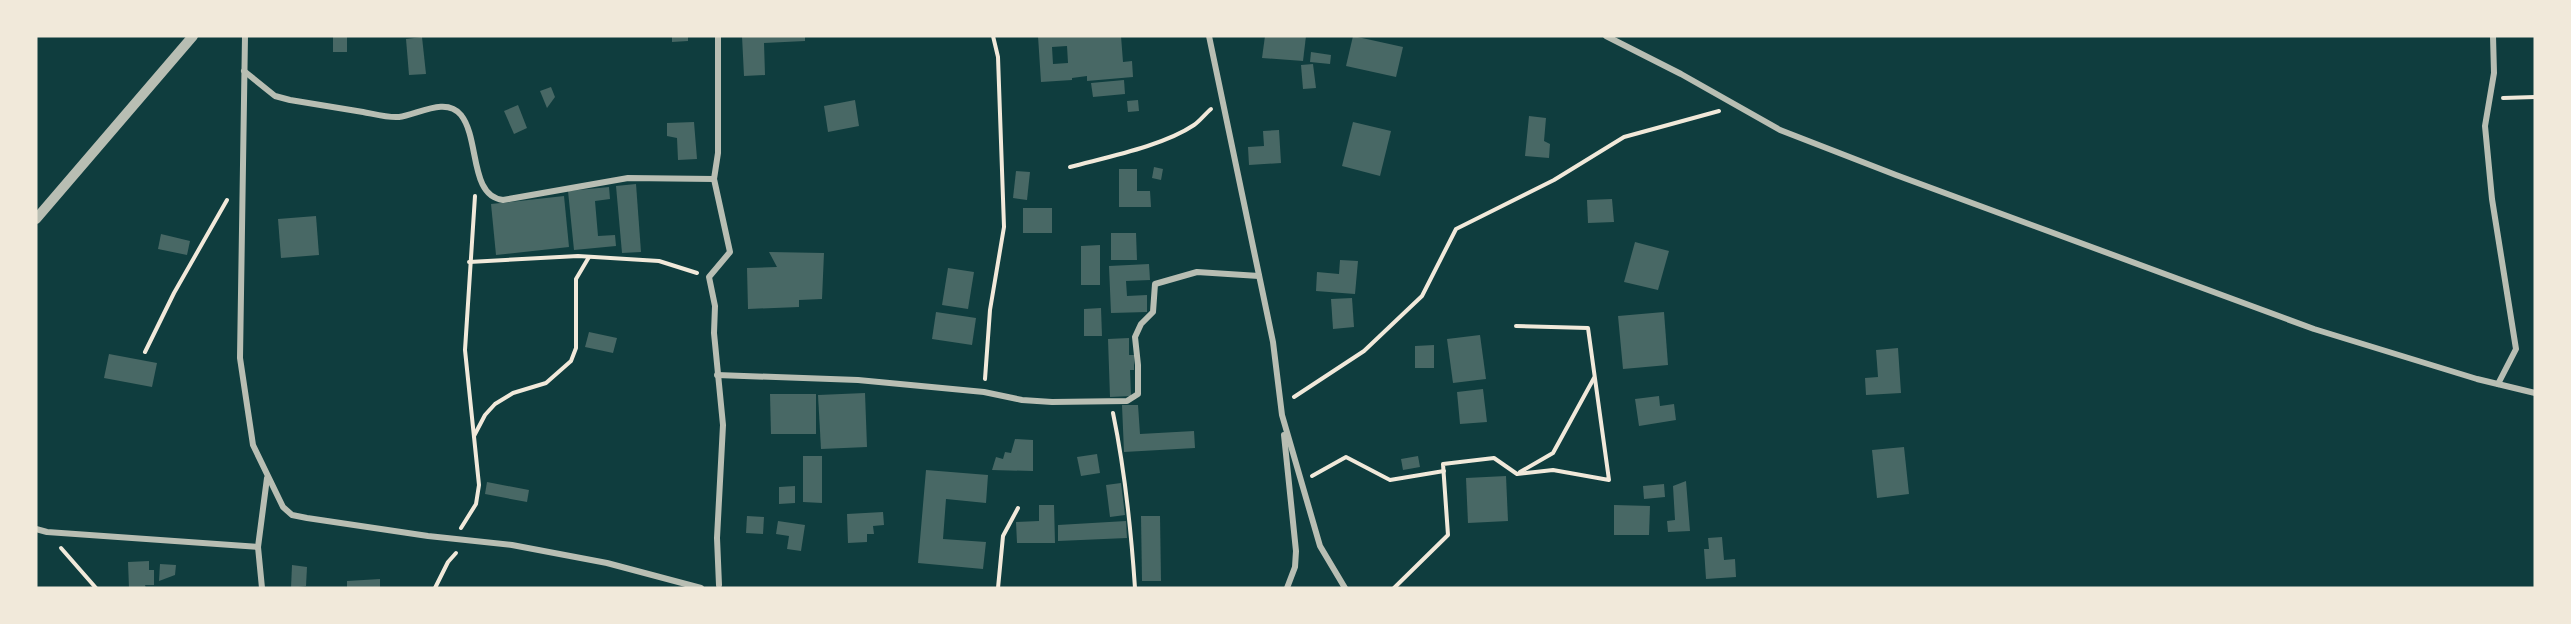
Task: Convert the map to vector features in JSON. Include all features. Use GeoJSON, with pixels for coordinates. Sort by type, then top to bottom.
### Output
{"type":"FeatureCollection","features":[{"type":"Feature","properties":{"kind":"street"},"geometry":{"type":"LineString","coordinates":[[36,219],[194,36]]}},
{"type":"Feature","properties":{"kind":"street"},"geometry":{"type":"LineString","coordinates":[[245,36],[240,358],[253,445],[283,507],[292,515],[512,545],[607,562],[702,588]]}},
{"type":"Feature","properties":{"kind":"street"},"geometry":{"type":"LineString","coordinates":[[718,36],[718,153],[714,179],[730,252],[710,277],[715,306],[714,333],[723,425],[717,538],[721,587]]}},
{"type":"Feature","properties":{"kind":"street"},"geometry":{"type":"LineString","coordinates":[[1209,36],[1273,342],[1282,415],[1320,546],[1345,588]]}},
{"type":"Feature","properties":{"kind":"street"},"geometry":{"type":"LineString","coordinates":[[1606,36],[1780,130],[1896,175],[2314,329],[2535,393]]}},
{"type":"Feature","properties":{"kind":"street"},"geometry":{"type":"LineString","coordinates":[[2493,36],[2494,73],[2485,126],[2492,199],[2516,349],[2498,384]]}},
{"type":"Feature","properties":{"kind":"street"},"geometry":{"type":"LineString","coordinates":[[244,71],[275,96],[290,100],[397,117],[432,108],[452,109],[460,115],[475,150],[482,187],[494,199],[503,200],[628,178],[714,179]]}},
{"type":"Feature","properties":{"kind":"street"},"geometry":{"type":"LineString","coordinates":[[717,375],[858,380],[984,392],[1022,400],[1052,402],[1127,401],[1138,394],[1135,337],[1141,324],[1153,312],[1155,284],[1197,272],[1259,276]]}},
{"type":"Feature","properties":{"kind":"street"},"geometry":{"type":"LineString","coordinates":[[1282,415],[1296,551],[1295,567],[1287,588]]}},
{"type":"Feature","properties":{"kind":"street"},"geometry":{"type":"LineString","coordinates":[[262,588],[258,547],[267,476]]}},
{"type":"Feature","properties":{"kind":"street"},"geometry":{"type":"LineString","coordinates":[[38,529],[258,547]]}},
{"type":"Feature","properties":{"kind":"path"},"geometry":{"type":"LineString","coordinates":[[984,392],[990,310],[1004,227],[998,57],[993,36]]}},
{"type":"Feature","properties":{"kind":"path"},"geometry":{"type":"LineString","coordinates":[[2489,102],[2505,98],[2535,97]]}},
{"type":"Feature","properties":{"kind":"path"},"geometry":{"type":"LineString","coordinates":[[1070,166],[1132,150],[1178,134],[1195,124],[1222,98]]}},
{"type":"Feature","properties":{"kind":"path"},"geometry":{"type":"LineString","coordinates":[[1280,406],[1364,351],[1422,296],[1456,229],[1554,180],[1624,137],[1736,106]]}},
{"type":"Feature","properties":{"kind":"path"},"geometry":{"type":"LineString","coordinates":[[454,538],[476,504],[479,485],[465,350],[472,216],[479,174]]}},
{"type":"Feature","properties":{"kind":"path"},"geometry":{"type":"LineString","coordinates":[[145,352],[174,293],[228,199]]}},
{"type":"Feature","properties":{"kind":"path"},"geometry":{"type":"LineString","coordinates":[[469,262],[578,256],[659,261],[710,277]]}},
{"type":"Feature","properties":{"kind":"path"},"geometry":{"type":"LineString","coordinates":[[473,438],[485,415],[495,404],[513,393],[546,383],[571,361],[576,348],[576,279],[589,257]]}},
{"type":"Feature","properties":{"kind":"path"},"geometry":{"type":"LineString","coordinates":[[1394,588],[1448,535],[1443,464],[1494,458],[1517,474],[1553,470],[1609,480],[1588,328],[1516,326]]}},
{"type":"Feature","properties":{"kind":"path"},"geometry":{"type":"LineString","coordinates":[[1517,474],[1553,453],[1595,377]]}},
{"type":"Feature","properties":{"kind":"path"},"geometry":{"type":"LineString","coordinates":[[1110,401],[1122,457],[1135,588]]}},
{"type":"Feature","properties":{"kind":"path"},"geometry":{"type":"LineString","coordinates":[[1300,482],[1346,457],[1390,480],[1444,471]]}},
{"type":"Feature","properties":{"kind":"path"},"geometry":{"type":"LineString","coordinates":[[998,588],[1003,536],[1018,508]]}},
{"type":"Feature","properties":{"kind":"path"},"geometry":{"type":"LineString","coordinates":[[38,529],[65,551],[96,588]]}},
{"type":"Feature","properties":{"kind":"path"},"geometry":{"type":"LineString","coordinates":[[435,588],[448,562],[466,540]]}},
{"type":"Feature","properties":{"kind":"building"},"geometry":{"type":"Polygon","coordinates":[[[333,36],[347,36],[347,52],[333,52],[333,36]]]}},
{"type":"Feature","properties":{"kind":"building"},"geometry":{"type":"Polygon","coordinates":[[[672,36],[688,36],[688,41],[672,42],[672,36]]]}},
{"type":"Feature","properties":{"kind":"building"},"geometry":{"type":"Polygon","coordinates":[[[742,36],[805,36],[805,41],[764,43],[765,75],[744,76],[742,36]]]}},
{"type":"Feature","properties":{"kind":"building"},"geometry":{"type":"Polygon","coordinates":[[[1038,36],[1121,36],[1123,62],[1132,61],[1133,77],[1087,81],[1087,76],[1072,78],[1072,80],[1041,82],[1038,36]],[[1067,46],[1052,47],[1053,64],[1068,63],[1067,46]]]}},
{"type":"Feature","properties":{"kind":"building"},"geometry":{"type":"Polygon","coordinates":[[[1265,36],[1306,36],[1303,61],[1262,58],[1265,36]]]}},
{"type":"Feature","properties":{"kind":"building"},"geometry":{"type":"Polygon","coordinates":[[[1353,36],[1403,47],[1396,77],[1346,66],[1353,36]]]}},
{"type":"Feature","properties":{"kind":"building"},"geometry":{"type":"Polygon","coordinates":[[[422,37],[426,74],[409,75],[406,39],[422,37]]]}},
{"type":"Feature","properties":{"kind":"building"},"geometry":{"type":"Polygon","coordinates":[[[1311,52],[1331,55],[1330,64],[1310,62],[1311,52]]]}},
{"type":"Feature","properties":{"kind":"building"},"geometry":{"type":"Polygon","coordinates":[[[1313,64],[1316,88],[1303,89],[1301,65],[1313,64]]]}},
{"type":"Feature","properties":{"kind":"building"},"geometry":{"type":"Polygon","coordinates":[[[1124,80],[1125,94],[1093,97],[1091,83],[1124,80]]]}},
{"type":"Feature","properties":{"kind":"building"},"geometry":{"type":"Polygon","coordinates":[[[551,87],[555,97],[547,108],[540,91],[551,87]]]}},
{"type":"Feature","properties":{"kind":"building"},"geometry":{"type":"Polygon","coordinates":[[[855,100],[859,126],[828,132],[824,106],[855,100]]]}},
{"type":"Feature","properties":{"kind":"building"},"geometry":{"type":"Polygon","coordinates":[[[1138,100],[1139,111],[1128,112],[1127,101],[1138,100]]]}},
{"type":"Feature","properties":{"kind":"building"},"geometry":{"type":"Polygon","coordinates":[[[518,105],[527,128],[514,134],[504,111],[518,105]]]}},
{"type":"Feature","properties":{"kind":"building"},"geometry":{"type":"Polygon","coordinates":[[[1529,116],[1546,118],[1544,141],[1550,144],[1549,158],[1525,156],[1529,116]]]}},
{"type":"Feature","properties":{"kind":"building"},"geometry":{"type":"Polygon","coordinates":[[[694,122],[697,159],[678,160],[677,138],[667,136],[667,123],[694,122]]]}},
{"type":"Feature","properties":{"kind":"building"},"geometry":{"type":"Polygon","coordinates":[[[1353,122],[1391,131],[1380,176],[1342,166],[1353,122]]]}},
{"type":"Feature","properties":{"kind":"building"},"geometry":{"type":"Polygon","coordinates":[[[1279,130],[1281,163],[1249,165],[1248,147],[1264,146],[1263,131],[1279,130]]]}},
{"type":"Feature","properties":{"kind":"building"},"geometry":{"type":"Polygon","coordinates":[[[1154,167],[1163,169],[1161,180],[1152,178],[1154,167]]]}},
{"type":"Feature","properties":{"kind":"building"},"geometry":{"type":"Polygon","coordinates":[[[1119,169],[1137,169],[1137,191],[1150,191],[1151,207],[1119,207],[1119,169]]]}},
{"type":"Feature","properties":{"kind":"building"},"geometry":{"type":"Polygon","coordinates":[[[1016,171],[1030,172],[1027,200],[1013,198],[1016,171]]]}},
{"type":"Feature","properties":{"kind":"building"},"geometry":{"type":"Polygon","coordinates":[[[636,184],[641,252],[622,253],[616,186],[636,184]]]}},
{"type":"Feature","properties":{"kind":"building"},"geometry":{"type":"Polygon","coordinates":[[[609,187],[610,199],[595,201],[598,236],[615,235],[616,246],[574,250],[568,191],[609,187]]]}},
{"type":"Feature","properties":{"kind":"building"},"geometry":{"type":"Polygon","coordinates":[[[564,196],[569,247],[496,255],[491,204],[564,196]]]}},
{"type":"Feature","properties":{"kind":"building"},"geometry":{"type":"Polygon","coordinates":[[[1612,199],[1614,222],[1588,223],[1587,200],[1612,199]]]}},
{"type":"Feature","properties":{"kind":"building"},"geometry":{"type":"Polygon","coordinates":[[[1023,208],[1052,208],[1052,233],[1023,233],[1023,208]]]}},
{"type":"Feature","properties":{"kind":"building"},"geometry":{"type":"Polygon","coordinates":[[[316,216],[319,255],[281,258],[278,219],[316,216]]]}},
{"type":"Feature","properties":{"kind":"building"},"geometry":{"type":"Polygon","coordinates":[[[1111,233],[1136,233],[1137,260],[1111,260],[1111,233]]]}},
{"type":"Feature","properties":{"kind":"building"},"geometry":{"type":"Polygon","coordinates":[[[161,234],[190,241],[187,255],[158,249],[161,234]]]}},
{"type":"Feature","properties":{"kind":"building"},"geometry":{"type":"Polygon","coordinates":[[[1635,242],[1669,251],[1658,290],[1624,282],[1635,242]]]}},
{"type":"Feature","properties":{"kind":"building"},"geometry":{"type":"Polygon","coordinates":[[[1100,245],[1100,285],[1081,285],[1081,246],[1100,245]]]}},
{"type":"Feature","properties":{"kind":"building"},"geometry":{"type":"Polygon","coordinates":[[[769,252],[824,253],[822,299],[799,300],[799,307],[748,309],[747,268],[777,267],[769,252]]]}},
{"type":"Feature","properties":{"kind":"building"},"geometry":{"type":"Polygon","coordinates":[[[1340,260],[1358,261],[1355,294],[1316,291],[1317,272],[1339,274],[1340,260]]]}},
{"type":"Feature","properties":{"kind":"building"},"geometry":{"type":"Polygon","coordinates":[[[1149,264],[1150,280],[1126,281],[1127,296],[1147,295],[1147,312],[1111,313],[1109,266],[1149,264]]]}},
{"type":"Feature","properties":{"kind":"building"},"geometry":{"type":"Polygon","coordinates":[[[948,268],[974,272],[968,309],[942,305],[948,268]]]}},
{"type":"Feature","properties":{"kind":"building"},"geometry":{"type":"Polygon","coordinates":[[[1352,298],[1354,327],[1333,329],[1331,299],[1352,298]]]}},
{"type":"Feature","properties":{"kind":"building"},"geometry":{"type":"Polygon","coordinates":[[[1101,308],[1102,336],[1084,336],[1084,309],[1101,308]]]}},
{"type":"Feature","properties":{"kind":"building"},"geometry":{"type":"Polygon","coordinates":[[[936,312],[976,318],[972,345],[932,339],[936,312]]]}},
{"type":"Feature","properties":{"kind":"building"},"geometry":{"type":"Polygon","coordinates":[[[1664,312],[1668,365],[1623,369],[1618,316],[1664,312]]]}},
{"type":"Feature","properties":{"kind":"building"},"geometry":{"type":"Polygon","coordinates":[[[589,332],[617,338],[613,353],[585,347],[589,332]]]}},
{"type":"Feature","properties":{"kind":"building"},"geometry":{"type":"Polygon","coordinates":[[[1480,335],[1486,379],[1453,383],[1447,339],[1480,335]]]}},
{"type":"Feature","properties":{"kind":"building"},"geometry":{"type":"Polygon","coordinates":[[[1129,338],[1129,355],[1134,355],[1134,370],[1130,370],[1131,396],[1110,397],[1108,339],[1129,338]]]}},
{"type":"Feature","properties":{"kind":"building"},"geometry":{"type":"Polygon","coordinates":[[[1434,345],[1434,368],[1415,368],[1415,346],[1434,345]]]}},
{"type":"Feature","properties":{"kind":"building"},"geometry":{"type":"Polygon","coordinates":[[[1898,348],[1901,393],[1866,395],[1865,378],[1878,377],[1876,350],[1898,348]]]}},
{"type":"Feature","properties":{"kind":"building"},"geometry":{"type":"Polygon","coordinates":[[[109,354],[157,363],[152,387],[104,378],[109,354]]]}},
{"type":"Feature","properties":{"kind":"building"},"geometry":{"type":"Polygon","coordinates":[[[1483,389],[1487,422],[1460,424],[1457,392],[1483,389]]]}},
{"type":"Feature","properties":{"kind":"building"},"geometry":{"type":"Polygon","coordinates":[[[865,393],[867,447],[821,449],[818,395],[865,393]]]}},
{"type":"Feature","properties":{"kind":"building"},"geometry":{"type":"Polygon","coordinates":[[[770,394],[816,394],[816,434],[771,434],[770,394]]]}},
{"type":"Feature","properties":{"kind":"building"},"geometry":{"type":"Polygon","coordinates":[[[1659,396],[1660,406],[1674,404],[1676,420],[1639,426],[1635,399],[1659,396]]]}},
{"type":"Feature","properties":{"kind":"building"},"geometry":{"type":"Polygon","coordinates":[[[1122,405],[1138,405],[1140,434],[1194,431],[1195,448],[1124,452],[1122,405]]]}},
{"type":"Feature","properties":{"kind":"building"},"geometry":{"type":"Polygon","coordinates":[[[1015,439],[1033,440],[1033,471],[992,470],[996,457],[1003,459],[1005,452],[1011,453],[1015,439]]]}},
{"type":"Feature","properties":{"kind":"building"},"geometry":{"type":"Polygon","coordinates":[[[1904,447],[1909,494],[1877,498],[1872,450],[1904,447]]]}},
{"type":"Feature","properties":{"kind":"building"},"geometry":{"type":"Polygon","coordinates":[[[1097,454],[1100,473],[1081,476],[1077,457],[1097,454]]]}},
{"type":"Feature","properties":{"kind":"building"},"geometry":{"type":"Polygon","coordinates":[[[803,456],[822,456],[822,503],[803,502],[803,456]]]}},
{"type":"Feature","properties":{"kind":"building"},"geometry":{"type":"Polygon","coordinates":[[[1418,456],[1420,467],[1403,470],[1401,459],[1418,456]]]}},
{"type":"Feature","properties":{"kind":"building"},"geometry":{"type":"Polygon","coordinates":[[[926,470],[988,475],[986,503],[946,499],[943,539],[986,542],[983,569],[918,563],[926,470]]]}},
{"type":"Feature","properties":{"kind":"building"},"geometry":{"type":"Polygon","coordinates":[[[1506,476],[1508,521],[1468,523],[1466,478],[1506,476]]]}},
{"type":"Feature","properties":{"kind":"building"},"geometry":{"type":"Polygon","coordinates":[[[1686,481],[1690,531],[1668,532],[1667,521],[1675,520],[1673,486],[1686,481]]]}},
{"type":"Feature","properties":{"kind":"building"},"geometry":{"type":"Polygon","coordinates":[[[487,482],[529,490],[527,502],[485,494],[487,482]]]}},
{"type":"Feature","properties":{"kind":"building"},"geometry":{"type":"Polygon","coordinates":[[[1121,483],[1125,515],[1110,517],[1106,485],[1121,483]]]}},
{"type":"Feature","properties":{"kind":"building"},"geometry":{"type":"Polygon","coordinates":[[[1664,484],[1665,497],[1644,499],[1643,486],[1664,484]]]}},
{"type":"Feature","properties":{"kind":"building"},"geometry":{"type":"Polygon","coordinates":[[[795,486],[795,503],[779,504],[779,487],[795,486]]]}},
{"type":"Feature","properties":{"kind":"building"},"geometry":{"type":"Polygon","coordinates":[[[1039,505],[1054,505],[1055,543],[1017,543],[1016,522],[1039,521],[1039,505]]]}},
{"type":"Feature","properties":{"kind":"building"},"geometry":{"type":"Polygon","coordinates":[[[1614,505],[1650,506],[1649,535],[1614,535],[1614,505]]]}},
{"type":"Feature","properties":{"kind":"building"},"geometry":{"type":"Polygon","coordinates":[[[883,512],[884,525],[873,526],[874,534],[867,534],[867,542],[848,543],[847,514],[883,512]]]}},
{"type":"Feature","properties":{"kind":"building"},"geometry":{"type":"Polygon","coordinates":[[[747,516],[764,517],[763,534],[746,533],[747,516]]]}},
{"type":"Feature","properties":{"kind":"building"},"geometry":{"type":"Polygon","coordinates":[[[1141,516],[1160,516],[1161,581],[1142,581],[1141,516]]]}},
{"type":"Feature","properties":{"kind":"building"},"geometry":{"type":"Polygon","coordinates":[[[778,521],[805,525],[801,551],[787,549],[789,536],[776,534],[778,521]]]}},
{"type":"Feature","properties":{"kind":"building"},"geometry":{"type":"Polygon","coordinates":[[[1126,521],[1127,538],[1058,541],[1058,525],[1126,521]]]}},
{"type":"Feature","properties":{"kind":"building"},"geometry":{"type":"Polygon","coordinates":[[[1722,537],[1724,560],[1735,559],[1736,577],[1706,579],[1704,549],[1709,549],[1708,538],[1722,537]]]}},
{"type":"Feature","properties":{"kind":"building"},"geometry":{"type":"Polygon","coordinates":[[[149,561],[149,570],[154,570],[154,585],[145,585],[146,588],[129,588],[128,562],[149,561]]]}},
{"type":"Feature","properties":{"kind":"building"},"geometry":{"type":"Polygon","coordinates":[[[160,564],[176,565],[175,575],[159,581],[160,564]]]}},
{"type":"Feature","properties":{"kind":"building"},"geometry":{"type":"Polygon","coordinates":[[[292,565],[307,567],[306,586],[291,588],[292,565]]]}},
{"type":"Feature","properties":{"kind":"building"},"geometry":{"type":"Polygon","coordinates":[[[380,579],[380,588],[347,588],[347,581],[380,579]]]}}]}
